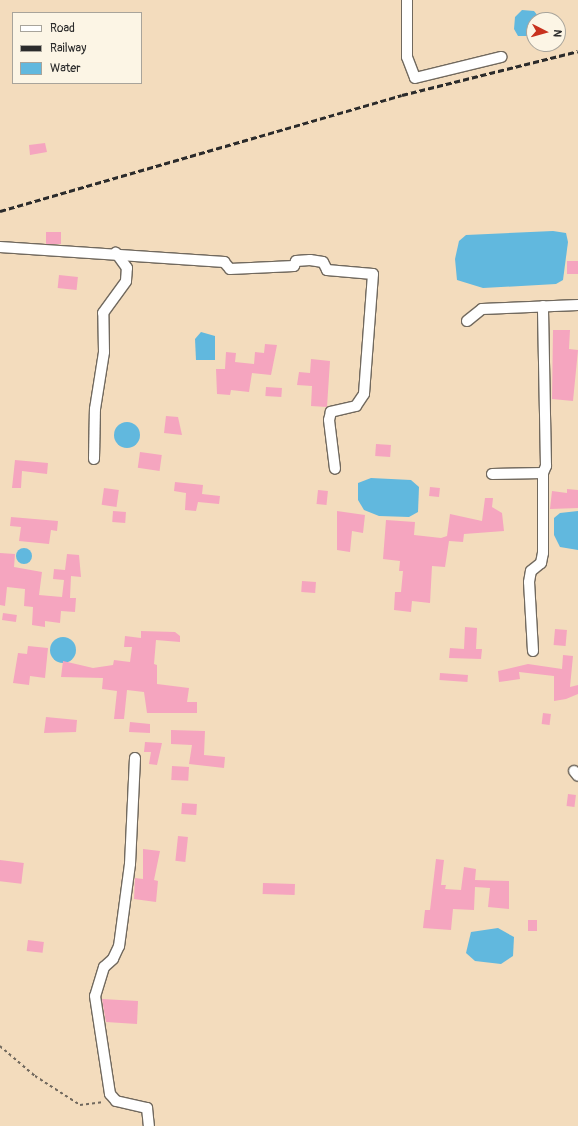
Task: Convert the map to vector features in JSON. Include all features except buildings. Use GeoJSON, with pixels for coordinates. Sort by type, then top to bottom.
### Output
{"type":"FeatureCollection","features":[{"type":"Feature","properties":{"kind":"street"},"geometry":{"type":"LineString","coordinates":[[407,0],[407,57],[415,78],[501,57]]}},
{"type":"Feature","properties":{"kind":"street"},"geometry":{"type":"LineString","coordinates":[[0,247],[116,253],[224,262],[230,269],[294,266],[296,261],[310,260],[323,262],[327,270],[373,274],[364,394],[356,406],[331,412],[329,420],[336,469]]}},
{"type":"Feature","properties":{"kind":"street"},"geometry":{"type":"LineString","coordinates":[[94,458],[95,409],[104,352],[103,313],[126,281],[127,268],[116,253]]}},
{"type":"Feature","properties":{"kind":"street"},"geometry":{"type":"LineString","coordinates":[[467,320],[482,309],[578,305]]}},
{"type":"Feature","properties":{"kind":"street"},"geometry":{"type":"LineString","coordinates":[[533,651],[529,582],[531,571],[541,563],[543,553],[544,473],[546,458],[543,306]]}},
{"type":"Feature","properties":{"kind":"street"},"geometry":{"type":"LineString","coordinates":[[492,474],[544,473]]}},
{"type":"Feature","properties":{"kind":"street"},"geometry":{"type":"LineString","coordinates":[[135,758],[130,864],[119,946],[113,959],[104,966],[95,996],[110,1094],[116,1101],[147,1108],[149,1126]]}},
{"type":"Feature","properties":{"kind":"path"},"geometry":{"type":"LineString","coordinates":[[0,1046],[35,1076],[80,1105],[116,1101]]}},
{"type":"Feature","properties":{"kind":"water"},"geometry":{"type":"Polygon","coordinates":[[[522,10],[535,12],[526,12],[526,36],[518,36],[514,29],[515,17],[522,10]]]}},
{"type":"Feature","properties":{"kind":"water"},"geometry":{"type":"Polygon","coordinates":[[[553,231],[566,233],[568,242],[563,280],[556,284],[483,288],[457,280],[455,259],[459,241],[466,235],[553,231]]]}},
{"type":"Feature","properties":{"kind":"water"},"geometry":{"type":"Polygon","coordinates":[[[201,332],[215,336],[215,360],[196,360],[195,339],[201,332]]]}},
{"type":"Feature","properties":{"kind":"water"},"geometry":{"type":"Polygon","coordinates":[[[127,422],[136,426],[140,435],[136,444],[127,448],[118,444],[114,435],[118,426],[127,422]]]}},
{"type":"Feature","properties":{"kind":"water"},"geometry":{"type":"Polygon","coordinates":[[[371,478],[411,480],[419,487],[418,512],[409,517],[379,516],[364,510],[358,500],[358,483],[371,478]]]}},
{"type":"Feature","properties":{"kind":"water"},"geometry":{"type":"Polygon","coordinates":[[[578,511],[578,550],[560,547],[554,535],[554,518],[560,513],[578,511]]]}},
{"type":"Feature","properties":{"kind":"water"},"geometry":{"type":"Polygon","coordinates":[[[21,548],[27,548],[32,553],[30,562],[27,564],[21,564],[16,559],[16,553],[21,548]]]}},
{"type":"Feature","properties":{"kind":"water"},"geometry":{"type":"Polygon","coordinates":[[[63,637],[72,641],[76,650],[72,659],[63,663],[54,659],[50,650],[54,641],[63,637]]]}},
{"type":"Feature","properties":{"kind":"water"},"geometry":{"type":"Polygon","coordinates":[[[498,928],[514,937],[513,956],[501,964],[475,961],[466,953],[471,932],[498,928]]]}},
{"type":"Feature","properties":{"kind":"railway"},"geometry":{"type":"LineString","coordinates":[[0,211],[402,95],[578,51]]}}]}
